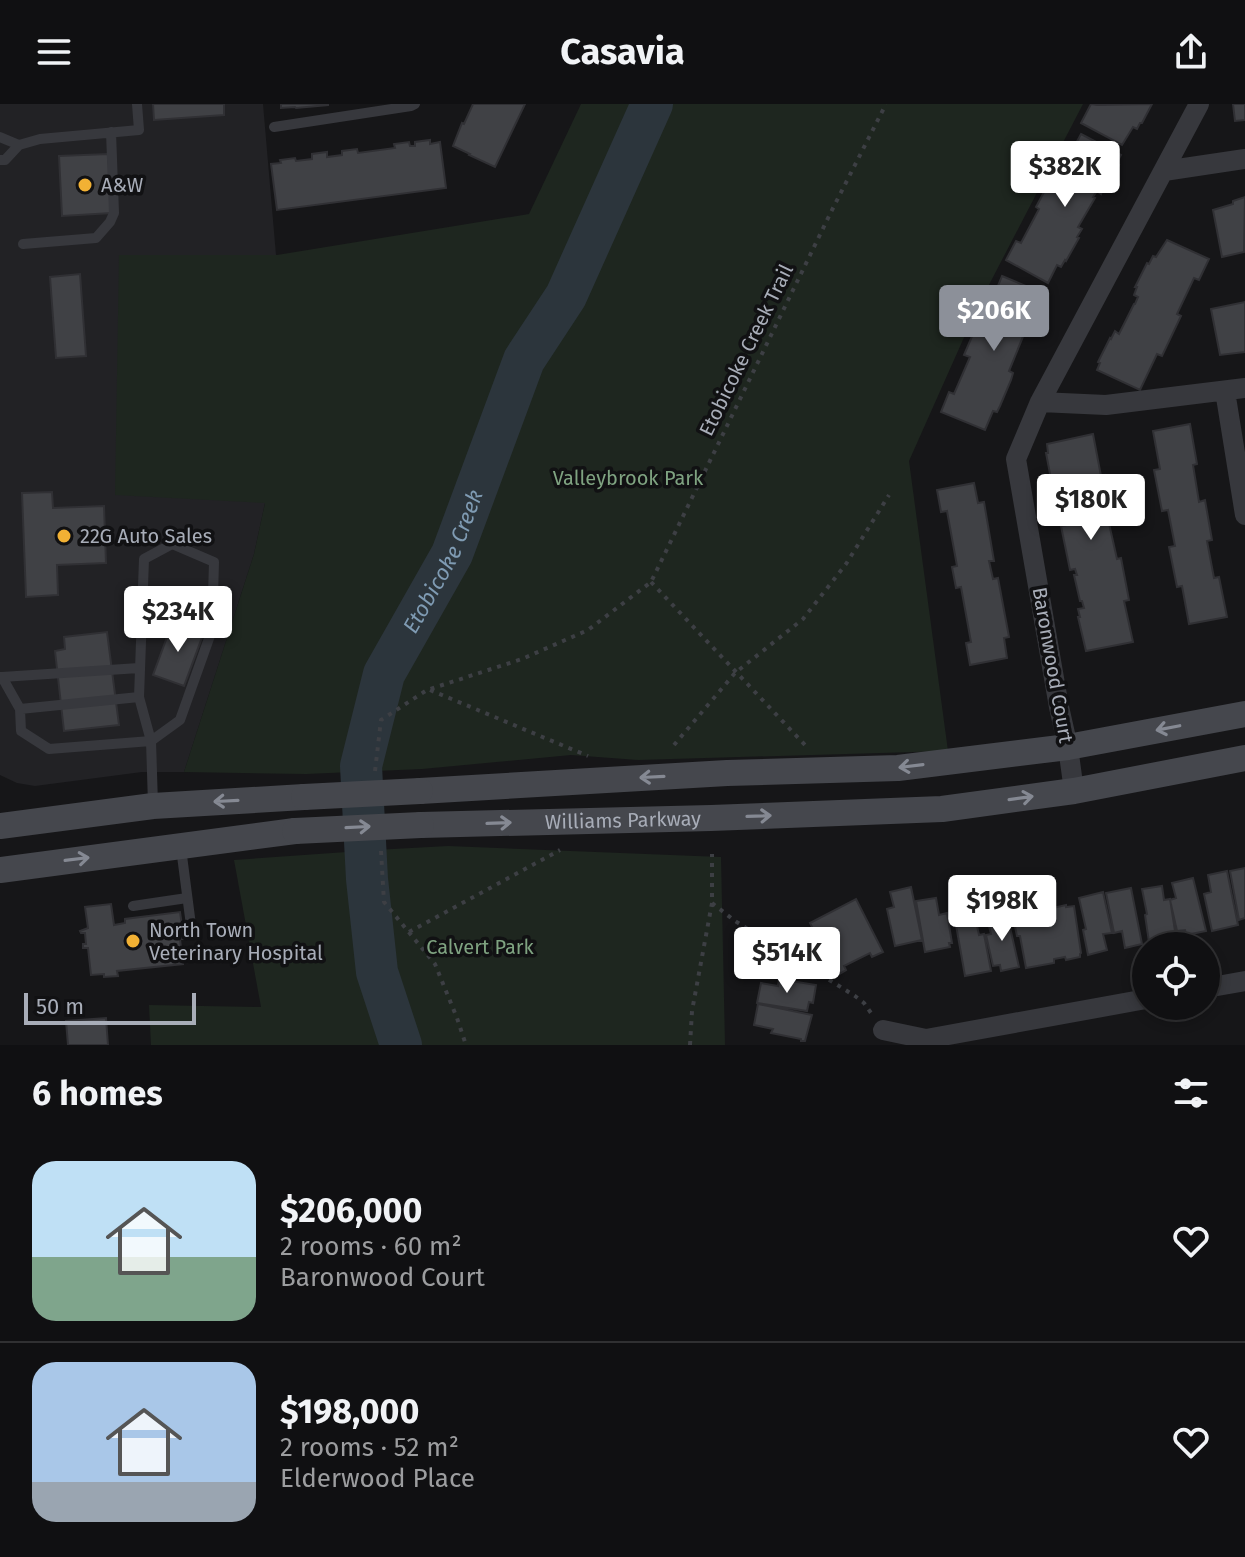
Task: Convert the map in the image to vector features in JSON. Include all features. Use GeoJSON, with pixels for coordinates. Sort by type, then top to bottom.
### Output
{"type":"FeatureCollection","features":[{"type":"Feature","properties":{"kind":"main road","name":"Williams Parkway"},"geometry":{"type":"LineString","coordinates":[[0,826],[153,806],[727,773],[898,768],[1068,747],[1245,714]]}},
{"type":"Feature","properties":{"kind":"main road","name":"Williams Parkway"},"geometry":{"type":"LineString","coordinates":[[0,870],[295,831],[942,809],[1074,791],[1245,758]]}},
{"type":"Feature","properties":{"kind":"street","name":"Baronwood Court"},"geometry":{"type":"LineString","coordinates":[[1074,791],[1016,459],[1040,402],[1199,104]]}},
{"type":"Feature","properties":{"kind":"street"},"geometry":{"type":"LineString","coordinates":[[1164,171],[1245,159]]}},
{"type":"Feature","properties":{"kind":"street"},"geometry":{"type":"LineString","coordinates":[[1040,402],[1106,405],[1235,390],[1245,515]]}},
{"type":"Feature","properties":{"kind":"street"},"geometry":{"type":"LineString","coordinates":[[1220,985],[1245,981]]}},
{"type":"Feature","properties":{"kind":"street"},"geometry":{"type":"LineString","coordinates":[[883,1030],[926,1039],[1132,1002]]}},
{"type":"Feature","properties":{"kind":"lane"},"geometry":{"type":"LineString","coordinates":[[0,160],[5,160],[19,145],[40,139],[139,130],[137,104]]}},
{"type":"Feature","properties":{"kind":"lane"},"geometry":{"type":"LineString","coordinates":[[274,127],[365,109],[415,104]]}},
{"type":"Feature","properties":{"kind":"lane"},"geometry":{"type":"LineString","coordinates":[[23,244],[96,238],[104,231],[114,213],[111,132]]}},
{"type":"Feature","properties":{"kind":"lane"},"geometry":{"type":"LineString","coordinates":[[0,137],[19,145]]}},
{"type":"Feature","properties":{"kind":"lane"},"geometry":{"type":"LineString","coordinates":[[139,668],[1,677],[20,709],[21,731],[49,749],[151,741],[180,720],[212,630],[214,562],[172,544],[144,559],[139,697],[151,741],[153,806]]}},
{"type":"Feature","properties":{"kind":"lane"},"geometry":{"type":"LineString","coordinates":[[20,709],[139,697]]}},
{"type":"Feature","properties":{"kind":"lane"},"geometry":{"type":"LineString","coordinates":[[181,846],[192,933]]}},
{"type":"Feature","properties":{"kind":"lane"},"geometry":{"type":"LineString","coordinates":[[133,906],[187,898]]}},
{"type":"Feature","properties":{"kind":"path","name":"Etobicoke Creek Trail"},"geometry":{"type":"LineString","coordinates":[[376,781],[381,720],[427,690],[522,659],[588,630],[651,582],[886,104]]}},
{"type":"Feature","properties":{"kind":"path"},"geometry":{"type":"LineString","coordinates":[[674,745],[735,673],[803,619],[846,564],[889,495]]}},
{"type":"Feature","properties":{"kind":"path"},"geometry":{"type":"LineString","coordinates":[[651,582],[808,749]]}},
{"type":"Feature","properties":{"kind":"path"},"geometry":{"type":"LineString","coordinates":[[427,690],[588,756]]}},
{"type":"Feature","properties":{"kind":"path"},"geometry":{"type":"LineString","coordinates":[[409,932],[560,850]]}},
{"type":"Feature","properties":{"kind":"path"},"geometry":{"type":"LineString","coordinates":[[381,851],[384,902],[435,964],[466,1045]]}},
{"type":"Feature","properties":{"kind":"path"},"geometry":{"type":"LineString","coordinates":[[690,1045],[692,1011],[712,903],[712,854]]}},
{"type":"Feature","properties":{"kind":"path"},"geometry":{"type":"LineString","coordinates":[[712,903],[735,921],[855,996],[864,1003],[883,1030]]}},
{"type":"Feature","properties":{"kind":"shaded area"},"geometry":{"type":"Polygon","coordinates":[[[0,104],[263,104],[276,255],[119,256],[265,503],[254,554],[184,772],[142,772],[35,786],[17,783],[0,775],[0,104]]]}},
{"type":"Feature","properties":{"kind":"green space","name":"Valleybrook Park"},"geometry":{"type":"Polygon","coordinates":[[[581,104],[1083,104],[978,306],[909,461],[948,751],[638,760],[571,755],[422,769],[306,774],[184,772],[254,554],[265,503],[115,495],[119,255],[277,255],[529,214],[581,104]]]}},
{"type":"Feature","properties":{"kind":"green space","name":"Calvert Park"},"geometry":{"type":"Polygon","coordinates":[[[448,846],[721,857],[725,1045],[151,1045],[149,1005],[261,1007],[234,860],[448,846]]]}},
{"type":"Feature","properties":{"kind":"building"},"geometry":{"type":"Polygon","coordinates":[[[153,104],[224,104],[224,115],[154,120],[153,104]]]}},
{"type":"Feature","properties":{"kind":"building"},"geometry":{"type":"Polygon","coordinates":[[[281,104],[328,104],[328,105],[281,108],[281,104]]]}},
{"type":"Feature","properties":{"kind":"building"},"geometry":{"type":"Polygon","coordinates":[[[473,104],[525,104],[495,167],[453,146],[473,104]]]}},
{"type":"Feature","properties":{"kind":"building"},"geometry":{"type":"Polygon","coordinates":[[[1091,104],[1152,104],[1142,123],[1137,129],[1133,127],[1122,145],[1081,123],[1091,104]]]}},
{"type":"Feature","properties":{"kind":"building"},"geometry":{"type":"Polygon","coordinates":[[[1233,104],[1245,104],[1245,120],[1235,121],[1233,104]]]}},
{"type":"Feature","properties":{"kind":"building"},"geometry":{"type":"Polygon","coordinates":[[[1081,134],[1121,155],[1116,164],[1119,165],[1104,192],[1101,194],[1097,191],[1093,197],[1078,227],[1082,229],[1079,238],[1066,261],[1061,267],[1057,265],[1048,283],[1006,260],[1016,241],[1021,243],[1057,168],[1061,171],[1081,134]]]}},
{"type":"Feature","properties":{"kind":"building"},"geometry":{"type":"Polygon","coordinates":[[[430,140],[430,144],[440,142],[446,188],[277,210],[271,164],[295,158],[296,161],[312,159],[312,154],[327,152],[327,157],[357,149],[358,153],[395,148],[394,144],[409,142],[410,146],[415,146],[415,142],[430,140]]]}},
{"type":"Feature","properties":{"kind":"building","name":"A&W"},"geometry":{"type":"Polygon","coordinates":[[[108,154],[112,213],[62,216],[59,156],[108,154]]]}},
{"type":"Feature","properties":{"kind":"building"},"geometry":{"type":"Polygon","coordinates":[[[1245,197],[1244,252],[1222,257],[1213,210],[1245,197]]]}},
{"type":"Feature","properties":{"kind":"building"},"geometry":{"type":"Polygon","coordinates":[[[1167,240],[1209,259],[1199,280],[1194,278],[1162,356],[1157,354],[1140,390],[1097,370],[1098,362],[1110,338],[1115,331],[1119,334],[1135,304],[1138,297],[1134,295],[1135,287],[1147,263],[1153,256],[1156,257],[1167,240]]]}},
{"type":"Feature","properties":{"kind":"building"},"geometry":{"type":"Polygon","coordinates":[[[80,274],[86,356],[56,358],[50,277],[80,274]]]}},
{"type":"Feature","properties":{"kind":"building"},"geometry":{"type":"Polygon","coordinates":[[[1002,276],[1045,294],[1029,336],[1024,334],[1009,371],[1013,373],[1000,406],[997,412],[993,411],[985,430],[941,412],[949,392],[954,394],[970,357],[964,355],[982,313],[986,315],[1002,276]]]}},
{"type":"Feature","properties":{"kind":"building"},"geometry":{"type":"Polygon","coordinates":[[[1245,302],[1245,352],[1220,355],[1211,309],[1245,302]]]}},
{"type":"Feature","properties":{"kind":"building"},"geometry":{"type":"Polygon","coordinates":[[[1190,424],[1199,502],[1205,500],[1212,540],[1207,541],[1214,578],[1219,577],[1227,617],[1189,624],[1182,586],[1177,587],[1169,547],[1175,546],[1168,510],[1162,511],[1154,470],[1160,469],[1153,431],[1190,424]]]}},
{"type":"Feature","properties":{"kind":"building"},"geometry":{"type":"Polygon","coordinates":[[[1093,434],[1101,476],[1105,475],[1114,518],[1108,519],[1117,559],[1121,558],[1129,600],[1124,601],[1133,642],[1086,651],[1078,617],[1078,609],[1084,608],[1075,569],[1070,570],[1061,526],[1067,525],[1059,497],[1062,492],[1051,479],[1046,453],[1047,444],[1093,434]]]}},
{"type":"Feature","properties":{"kind":"building"},"geometry":{"type":"Polygon","coordinates":[[[974,483],[978,503],[984,502],[994,561],[989,561],[993,579],[998,578],[1009,637],[1004,638],[1007,658],[970,665],[966,643],[971,642],[961,587],[956,588],[952,567],[957,566],[947,511],[941,512],[937,490],[974,483]]]}},
{"type":"Feature","properties":{"kind":"building","name":"22G Auto Sales"},"geometry":{"type":"Polygon","coordinates":[[[52,492],[53,508],[104,506],[106,563],[57,565],[58,595],[26,597],[22,493],[52,492]]]}},
{"type":"Feature","properties":{"kind":"building"},"geometry":{"type":"Polygon","coordinates":[[[173,621],[204,632],[184,686],[153,675],[173,621]]]}},
{"type":"Feature","properties":{"kind":"building"},"geometry":{"type":"Polygon","coordinates":[[[107,632],[119,725],[64,731],[55,651],[65,649],[64,637],[107,632]]]}},
{"type":"Feature","properties":{"kind":"building"},"geometry":{"type":"Polygon","coordinates":[[[1245,868],[1245,918],[1239,920],[1230,871],[1245,868]]]}},
{"type":"Feature","properties":{"kind":"building"},"geometry":{"type":"Polygon","coordinates":[[[1227,871],[1238,925],[1212,931],[1204,894],[1211,892],[1208,875],[1227,871]]]}},
{"type":"Feature","properties":{"kind":"building"},"geometry":{"type":"Polygon","coordinates":[[[1193,878],[1206,931],[1177,931],[1170,900],[1176,898],[1172,883],[1193,878]]]}},
{"type":"Feature","properties":{"kind":"building"},"geometry":{"type":"Polygon","coordinates":[[[1162,886],[1164,900],[1170,899],[1175,932],[1148,932],[1142,889],[1162,886]]]}},
{"type":"Feature","properties":{"kind":"building"},"geometry":{"type":"Polygon","coordinates":[[[911,887],[922,940],[895,946],[887,909],[894,907],[890,892],[911,887]]]}},
{"type":"Feature","properties":{"kind":"building"},"geometry":{"type":"Polygon","coordinates":[[[1131,888],[1140,932],[1132,932],[1132,946],[1125,948],[1122,931],[1114,933],[1106,893],[1131,888]]]}},
{"type":"Feature","properties":{"kind":"building"},"geometry":{"type":"Polygon","coordinates":[[[1103,892],[1112,933],[1103,934],[1107,950],[1088,955],[1079,898],[1103,892]]]}},
{"type":"Feature","properties":{"kind":"building"},"geometry":{"type":"Polygon","coordinates":[[[936,898],[939,915],[947,913],[952,943],[949,943],[950,947],[925,952],[916,901],[936,898]]]}},
{"type":"Feature","properties":{"kind":"building"},"geometry":{"type":"Polygon","coordinates":[[[856,899],[883,952],[872,957],[870,953],[844,966],[846,970],[836,976],[810,923],[856,899]]]}},
{"type":"Feature","properties":{"kind":"building","name":"North Town Veterinary Hospital"},"geometry":{"type":"Polygon","coordinates":[[[111,904],[114,925],[125,923],[125,919],[180,912],[184,939],[180,939],[183,964],[117,971],[118,976],[91,975],[88,948],[83,948],[86,944],[85,933],[80,931],[88,928],[85,907],[111,904]]]}},
{"type":"Feature","properties":{"kind":"building"},"geometry":{"type":"Polygon","coordinates":[[[1066,905],[1074,906],[1080,957],[1054,959],[1054,963],[1026,968],[1013,917],[1066,905]]]}},
{"type":"Feature","properties":{"kind":"building"},"geometry":{"type":"Polygon","coordinates":[[[1007,914],[1019,967],[1001,971],[1000,965],[993,966],[986,935],[991,934],[987,918],[1007,914]]]}},
{"type":"Feature","properties":{"kind":"building"},"geometry":{"type":"Polygon","coordinates":[[[976,921],[979,935],[984,934],[991,971],[965,976],[956,925],[976,921]]]}},
{"type":"Feature","properties":{"kind":"building"},"geometry":{"type":"Polygon","coordinates":[[[779,979],[816,985],[813,1003],[809,1002],[807,1011],[757,1003],[761,983],[778,986],[779,979]]]}},
{"type":"Feature","properties":{"kind":"building"},"geometry":{"type":"Polygon","coordinates":[[[758,1004],[812,1015],[805,1041],[771,1033],[773,1029],[754,1025],[758,1004]]]}},
{"type":"Feature","properties":{"kind":"building"},"geometry":{"type":"Polygon","coordinates":[[[106,1018],[108,1045],[68,1045],[66,1021],[106,1018]]]}},
{"type":"Feature","properties":{"kind":"waterway","name":"Etobicoke Creek"},"geometry":{"type":"LineString","coordinates":[[401,1045],[377,972],[367,879],[361,766],[384,674],[452,554],[524,360],[566,296],[652,104]]}},
{"type":"Feature","properties":{"kind":"place","name":"A&W"},"geometry":{"type":"Point","coordinates":[85,185]}},
{"type":"Feature","properties":{"kind":"place","name":"22G Auto Sales"},"geometry":{"type":"Point","coordinates":[64,536]}},
{"type":"Feature","properties":{"kind":"place","name":"North Town Veterinary Hospital"},"geometry":{"type":"Point","coordinates":[133,941]}}]}
